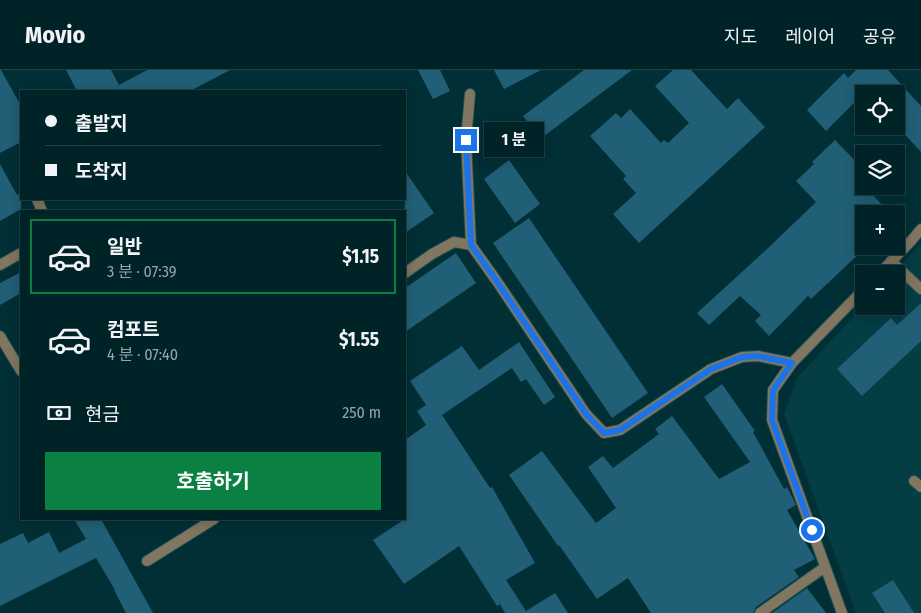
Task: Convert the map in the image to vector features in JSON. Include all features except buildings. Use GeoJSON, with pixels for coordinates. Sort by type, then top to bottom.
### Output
{"type":"FeatureCollection","features":[{"type":"Feature","properties":{"kind":"street"},"geometry":{"type":"LineString","coordinates":[[470,94],[466,140],[471,245],[586,414],[604,433],[620,430],[711,369],[742,357],[758,356],[792,363]]}},
{"type":"Feature","properties":{"kind":"street"},"geometry":{"type":"LineString","coordinates":[[887,265],[921,229]]}},
{"type":"Feature","properties":{"kind":"street"},"geometry":{"type":"LineString","coordinates":[[406,272],[432,254],[454,242],[471,245]]}},
{"type":"Feature","properties":{"kind":"street"},"geometry":{"type":"LineString","coordinates":[[0,265],[20,254]]}},
{"type":"Feature","properties":{"kind":"street"},"geometry":{"type":"LineString","coordinates":[[891,261],[921,289]]}},
{"type":"Feature","properties":{"kind":"street"},"geometry":{"type":"LineString","coordinates":[[842,613],[772,420],[773,390],[792,363],[855,298]]}},
{"type":"Feature","properties":{"kind":"street"},"geometry":{"type":"LineString","coordinates":[[0,336],[20,369]]}},
{"type":"Feature","properties":{"kind":"street"},"geometry":{"type":"LineString","coordinates":[[147,561],[212,520]]}},
{"type":"Feature","properties":{"kind":"street"},"geometry":{"type":"LineString","coordinates":[[760,613],[825,567]]}},
{"type":"Feature","properties":{"kind":"shaded area"},"geometry":{"type":"Polygon","coordinates":[[[921,243],[921,613],[856,613],[784,414],[797,378],[855,315],[905,315],[905,265],[901,265],[921,243]]]}},
{"type":"Feature","properties":{"kind":"route"},"geometry":{"type":"LineString","coordinates":[[466,140],[471,245],[586,414],[604,433],[620,430],[711,369],[742,357],[758,356],[792,363],[773,390],[772,420],[812,530]]}}]}
